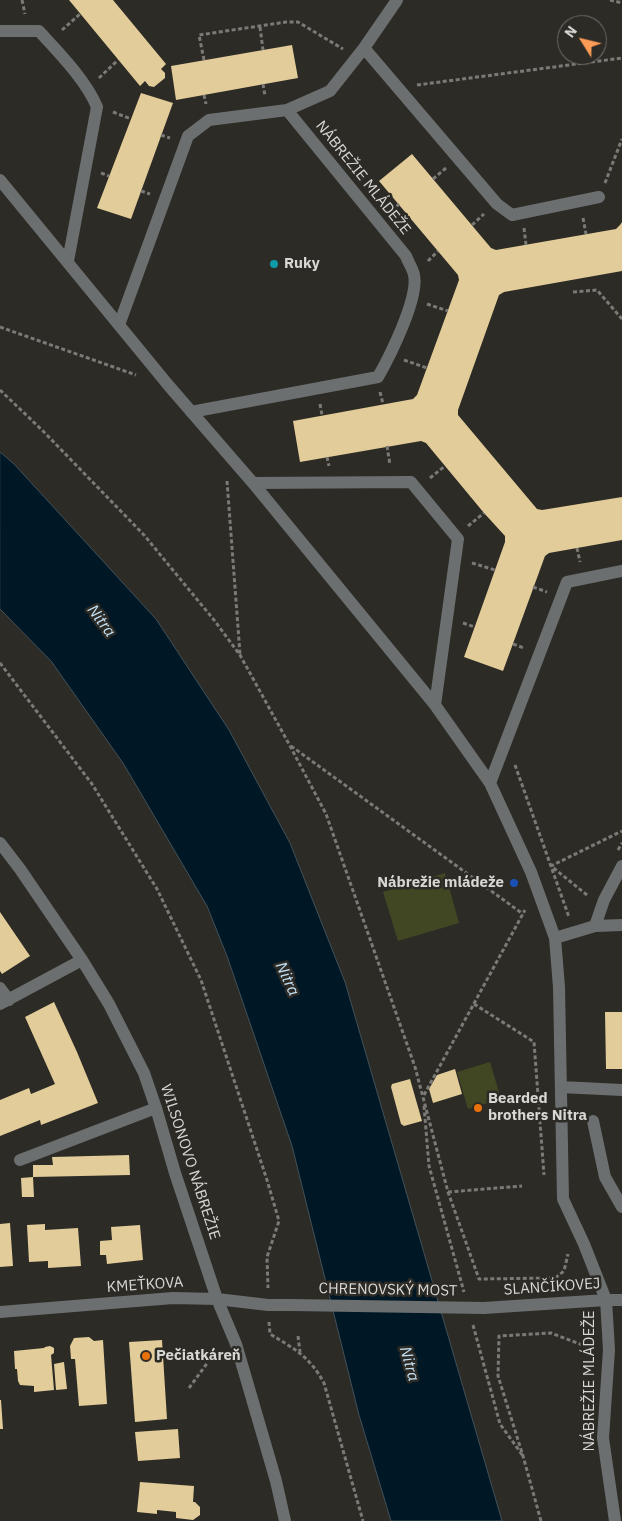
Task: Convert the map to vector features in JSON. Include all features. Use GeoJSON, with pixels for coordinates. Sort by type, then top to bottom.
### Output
{"type":"FeatureCollection","features":[{"type":"Feature","properties":{"kind":"street"},"geometry":{"type":"LineString","coordinates":[[119,325],[188,136],[209,120],[287,110],[330,91],[360,53],[397,0]]}},
{"type":"Feature","properties":{"kind":"street"},"geometry":{"type":"LineString","coordinates":[[0,31],[39,31],[92,95],[97,107],[68,261]]}},
{"type":"Feature","properties":{"kind":"street"},"geometry":{"type":"LineString","coordinates":[[360,53],[397,87],[498,204],[512,214],[599,197]]}},
{"type":"Feature","properties":{"kind":"street","name":"NÁBREŽIE MLÁDEŽE"},"geometry":{"type":"LineString","coordinates":[[191,412],[378,377],[390,355],[412,299],[414,275],[406,256],[287,110]]}},
{"type":"Feature","properties":{"kind":"street","name":"NÁBREŽIE MLÁDEŽE"},"geometry":{"type":"LineString","coordinates":[[0,180],[191,412],[253,483],[434,704],[490,782],[531,872],[555,938],[559,987],[563,1199],[584,1244],[606,1300],[609,1350],[603,1438],[615,1521]]}},
{"type":"Feature","properties":{"kind":"street"},"geometry":{"type":"LineString","coordinates":[[253,483],[411,482],[458,539],[434,704]]}},
{"type":"Feature","properties":{"kind":"street"},"geometry":{"type":"LineString","coordinates":[[490,782],[567,582],[622,571]]}},
{"type":"Feature","properties":{"kind":"street","name":"WILSONOVO NÁBREŽIE"},"geometry":{"type":"LineString","coordinates":[[0,843],[25,876],[82,960],[109,1004],[139,1064],[156,1108],[217,1299],[236,1344],[276,1481],[285,1521]]}},
{"type":"Feature","properties":{"kind":"street"},"geometry":{"type":"LineString","coordinates":[[595,926],[604,900],[622,866]]}},
{"type":"Feature","properties":{"kind":"street"},"geometry":{"type":"LineString","coordinates":[[555,938],[595,926],[622,925]]}},
{"type":"Feature","properties":{"kind":"street"},"geometry":{"type":"LineString","coordinates":[[0,988],[4,1002],[82,960]]}},
{"type":"Feature","properties":{"kind":"street"},"geometry":{"type":"LineString","coordinates":[[561,1087],[622,1090]]}},
{"type":"Feature","properties":{"kind":"street"},"geometry":{"type":"LineString","coordinates":[[20,1160],[156,1108]]}},
{"type":"Feature","properties":{"kind":"street"},"geometry":{"type":"LineString","coordinates":[[593,1121],[605,1176],[622,1207]]}},
{"type":"Feature","properties":{"kind":"street","name":"KMEŤKOVA"},"geometry":{"type":"LineString","coordinates":[[0,1312],[173,1298],[217,1299],[268,1306],[292,1305]]}},
{"type":"Feature","properties":{"kind":"street","name":"SLANČÍKOVEJ"},"geometry":{"type":"LineString","coordinates":[[484,1308],[622,1300]]}},
{"type":"Feature","properties":{"kind":"street","name":"CHRENOVSKÝ MOST"},"geometry":{"type":"LineString","coordinates":[[292,1305],[484,1308]]}},
{"type":"Feature","properties":{"kind":"path"},"geometry":{"type":"LineString","coordinates":[[610,0],[622,3]]}},
{"type":"Feature","properties":{"kind":"path"},"geometry":{"type":"LineString","coordinates":[[49,42],[80,14]]}},
{"type":"Feature","properties":{"kind":"path"},"geometry":{"type":"LineString","coordinates":[[204,60],[199,35],[286,22],[298,22],[360,53]]}},
{"type":"Feature","properties":{"kind":"path"},"geometry":{"type":"LineString","coordinates":[[260,26],[263,50]]}},
{"type":"Feature","properties":{"kind":"path"},"geometry":{"type":"LineString","coordinates":[[397,87],[622,58]]}},
{"type":"Feature","properties":{"kind":"path"},"geometry":{"type":"LineString","coordinates":[[87,89],[118,60]]}},
{"type":"Feature","properties":{"kind":"path"},"geometry":{"type":"LineString","coordinates":[[599,197],[622,139]]}},
{"type":"Feature","properties":{"kind":"path"},"geometry":{"type":"LineString","coordinates":[[573,292],[597,290],[622,319]]}},
{"type":"Feature","properties":{"kind":"path"},"geometry":{"type":"LineString","coordinates":[[0,327],[141,376]]}},
{"type":"Feature","properties":{"kind":"path"},"geometry":{"type":"LineString","coordinates":[[390,355],[427,368]]}},
{"type":"Feature","properties":{"kind":"path"},"geometry":{"type":"LineString","coordinates":[[0,390],[44,432],[144,535],[214,620],[240,655],[289,744],[326,814],[416,1067],[448,1192],[479,1279],[555,1278],[564,1271],[569,1253]]}},
{"type":"Feature","properties":{"kind":"path"},"geometry":{"type":"LineString","coordinates":[[225,452],[240,655]]}},
{"type":"Feature","properties":{"kind":"path"},"geometry":{"type":"LineString","coordinates":[[455,557],[495,570]]}},
{"type":"Feature","properties":{"kind":"path"},"geometry":{"type":"LineString","coordinates":[[0,662],[92,784],[157,889],[201,980],[279,1221],[267,1257],[268,1290]]}},
{"type":"Feature","properties":{"kind":"path"},"geometry":{"type":"LineString","coordinates":[[506,740],[575,932]]}},
{"type":"Feature","properties":{"kind":"path"},"geometry":{"type":"LineString","coordinates":[[289,744],[523,914]]}},
{"type":"Feature","properties":{"kind":"path"},"geometry":{"type":"LineString","coordinates":[[551,866],[622,831]]}},
{"type":"Feature","properties":{"kind":"path"},"geometry":{"type":"LineString","coordinates":[[551,866],[592,899]]}},
{"type":"Feature","properties":{"kind":"path"},"geometry":{"type":"LineString","coordinates":[[466,1300],[429,1166],[424,1095],[537,889]]}},
{"type":"Feature","properties":{"kind":"path"},"geometry":{"type":"LineString","coordinates":[[474,1004],[534,1042],[545,1181]]}},
{"type":"Feature","properties":{"kind":"path"},"geometry":{"type":"LineString","coordinates":[[448,1192],[522,1186]]}},
{"type":"Feature","properties":{"kind":"path"},"geometry":{"type":"LineString","coordinates":[[471,1319],[500,1424],[523,1456]]}},
{"type":"Feature","properties":{"kind":"path"},"geometry":{"type":"LineString","coordinates":[[270,1328],[270,1334],[300,1352],[317,1371],[324,1383],[363,1521]]}},
{"type":"Feature","properties":{"kind":"path"},"geometry":{"type":"LineString","coordinates":[[541,1521],[498,1376],[499,1336],[551,1332],[593,1349]]}},
{"type":"Feature","properties":{"kind":"path"},"geometry":{"type":"LineString","coordinates":[[298,1336],[300,1352]]}},
{"type":"Feature","properties":{"kind":"path"},"geometry":{"type":"LineString","coordinates":[[189,1388],[216,1351]]}},
{"type":"Feature","properties":{"kind":"green space"},"geometry":{"type":"Polygon","coordinates":[[[445,873],[459,923],[398,941],[383,892],[445,873]]]}},
{"type":"Feature","properties":{"kind":"green space"},"geometry":{"type":"Polygon","coordinates":[[[490,1062],[501,1099],[468,1109],[457,1072],[490,1062]]]}},
{"type":"Feature","properties":{"kind":"water","name":"Nitra"},"geometry":{"type":"Polygon","coordinates":[[[0,452],[14,464],[156,619],[229,730],[290,843],[345,982],[502,1521],[391,1521],[359,1415],[292,1146],[227,956],[207,906],[123,763],[51,661],[0,609],[0,452]]]}},
{"type":"Feature","properties":{"kind":"building"},"geometry":{"type":"Polygon","coordinates":[[[69,0],[113,0],[166,64],[161,69],[165,73],[165,78],[154,87],[149,86],[145,81],[140,86],[69,0]]]}},
{"type":"Feature","properties":{"kind":"building"},"geometry":{"type":"Polygon","coordinates":[[[292,45],[298,78],[176,100],[171,66],[292,45]]]}},
{"type":"Feature","properties":{"kind":"building"},"geometry":{"type":"Polygon","coordinates":[[[141,93],[173,103],[131,219],[97,208],[141,93]]]}},
{"type":"Feature","properties":{"kind":"building"},"geometry":{"type":"Polygon","coordinates":[[[412,154],[491,248],[496,250],[616,229],[622,222],[622,271],[504,292],[499,295],[458,410],[458,415],[537,509],[542,510],[622,497],[622,540],[549,553],[545,556],[503,671],[464,657],[505,542],[505,536],[426,443],[421,441],[300,462],[293,421],[413,399],[417,395],[459,280],[458,275],[379,181],[412,154]]]}},
{"type":"Feature","properties":{"kind":"building"},"geometry":{"type":"Polygon","coordinates":[[[0,912],[30,956],[2,974],[0,971],[0,912]]]}},
{"type":"Feature","properties":{"kind":"building"},"geometry":{"type":"Polygon","coordinates":[[[54,1002],[98,1103],[41,1125],[40,1120],[0,1136],[0,1100],[29,1088],[31,1094],[55,1084],[25,1017],[54,1002]]]}},
{"type":"Feature","properties":{"kind":"building"},"geometry":{"type":"Polygon","coordinates":[[[605,1012],[622,1012],[622,1069],[606,1069],[605,1012]]]}},
{"type":"Feature","properties":{"kind":"building"},"geometry":{"type":"Polygon","coordinates":[[[455,1069],[462,1094],[433,1103],[429,1089],[437,1075],[455,1069]]]}},
{"type":"Feature","properties":{"kind":"building"},"geometry":{"type":"Polygon","coordinates":[[[410,1079],[422,1121],[404,1126],[401,1124],[391,1087],[392,1084],[410,1079]]]}},
{"type":"Feature","properties":{"kind":"building"},"geometry":{"type":"Polygon","coordinates":[[[129,1155],[130,1175],[33,1177],[33,1165],[53,1165],[52,1157],[129,1155]]]}},
{"type":"Feature","properties":{"kind":"building"},"geometry":{"type":"Polygon","coordinates":[[[33,1177],[34,1197],[22,1197],[21,1178],[33,1177]]]}},
{"type":"Feature","properties":{"kind":"building"},"geometry":{"type":"Polygon","coordinates":[[[10,1223],[13,1266],[0,1267],[0,1224],[10,1223]]]}},
{"type":"Feature","properties":{"kind":"building"},"geometry":{"type":"Polygon","coordinates":[[[45,1224],[45,1230],[78,1228],[81,1266],[48,1268],[48,1261],[29,1262],[27,1225],[45,1224]]]}},
{"type":"Feature","properties":{"kind":"building"},"geometry":{"type":"Polygon","coordinates":[[[140,1225],[143,1260],[107,1264],[106,1255],[100,1255],[100,1241],[112,1240],[111,1227],[140,1225]]]}},
{"type":"Feature","properties":{"kind":"building"},"geometry":{"type":"Polygon","coordinates":[[[89,1337],[94,1341],[103,1340],[107,1404],[79,1406],[75,1359],[71,1359],[70,1346],[74,1338],[89,1337]]]}},
{"type":"Feature","properties":{"kind":"building"},"geometry":{"type":"Polygon","coordinates":[[[162,1340],[167,1419],[135,1422],[129,1342],[162,1340]]]}},
{"type":"Feature","properties":{"kind":"building"},"geometry":{"type":"Polygon","coordinates":[[[50,1346],[54,1348],[54,1353],[51,1355],[54,1390],[34,1392],[34,1386],[20,1385],[17,1369],[15,1369],[14,1351],[50,1346]]]}},
{"type":"Feature","properties":{"kind":"building"},"geometry":{"type":"Polygon","coordinates":[[[64,1362],[67,1389],[56,1390],[54,1364],[64,1362]]]}},
{"type":"Feature","properties":{"kind":"building"},"geometry":{"type":"Polygon","coordinates":[[[1,1400],[3,1429],[0,1429],[1,1400]]]}},
{"type":"Feature","properties":{"kind":"building"},"geometry":{"type":"Polygon","coordinates":[[[178,1429],[180,1458],[138,1461],[135,1432],[178,1429]]]}},
{"type":"Feature","properties":{"kind":"building"},"geometry":{"type":"Polygon","coordinates":[[[140,1482],[194,1486],[193,1502],[200,1507],[200,1515],[193,1520],[176,1518],[176,1512],[157,1510],[157,1514],[137,1512],[140,1482]]]}},
{"type":"Feature","properties":{"kind":"place","name":"Ruky"},"geometry":{"type":"Point","coordinates":[274,264]}},
{"type":"Feature","properties":{"kind":"place","name":"Nábrežie mládeže"},"geometry":{"type":"Point","coordinates":[514,883]}},
{"type":"Feature","properties":{"kind":"place","name":"Bearded brothers Nitra"},"geometry":{"type":"Point","coordinates":[478,1108]}},
{"type":"Feature","properties":{"kind":"place","name":"Pečiatkáreň"},"geometry":{"type":"Point","coordinates":[146,1356]}}]}
